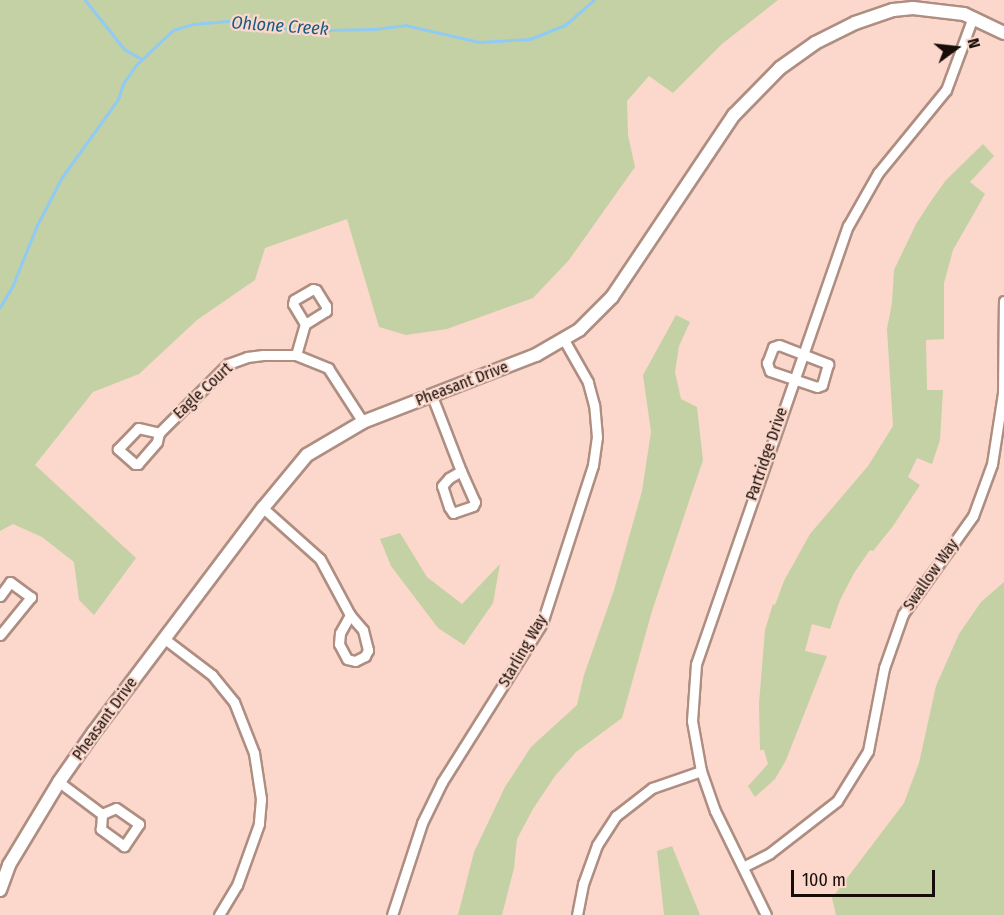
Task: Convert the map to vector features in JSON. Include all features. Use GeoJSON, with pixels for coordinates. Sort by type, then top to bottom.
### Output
{"type":"FeatureCollection","features":[{"type":"Feature","properties":{"kind":"street","name":"Pheasant Drive"},"geometry":{"type":"LineString","coordinates":[[0,890],[4,863],[59,782],[263,508],[307,455],[363,422],[536,355],[564,340],[587,323],[612,297],[734,116],[780,68],[814,43],[855,23],[893,10],[933,8],[973,17],[1004,33]]}},
{"type":"Feature","properties":{"kind":"street","name":"Partridge Drive"},"geometry":{"type":"LineString","coordinates":[[766,915],[712,805],[700,771],[692,721],[696,664],[843,239],[855,213],[888,160],[929,114],[946,90],[973,17]]}},
{"type":"Feature","properties":{"kind":"street","name":"Swallow Way"},"geometry":{"type":"LineString","coordinates":[[743,867],[770,853],[837,801],[868,751],[884,668],[903,614],[973,516],[992,464],[1003,393],[1004,301]]}},
{"type":"Feature","properties":{"kind":"street"},"geometry":{"type":"LineString","coordinates":[[296,355],[305,324]]}},
{"type":"Feature","properties":{"kind":"street","name":"Starling Way"},"geometry":{"type":"LineString","coordinates":[[392,915],[422,823],[442,782],[542,623],[593,465],[597,437],[594,405],[588,382],[564,340]]}},
{"type":"Feature","properties":{"kind":"street"},"geometry":{"type":"LineString","coordinates":[[776,346],[803,353],[828,364],[824,382],[817,387],[770,371],[767,363],[776,346]]}},
{"type":"Feature","properties":{"kind":"street","name":"Eagle Court"},"geometry":{"type":"LineString","coordinates":[[159,433],[138,428],[118,449],[138,464],[158,441],[159,433],[228,364],[246,357],[296,355],[328,368],[363,422]]}},
{"type":"Feature","properties":{"kind":"street"},"geometry":{"type":"LineString","coordinates":[[432,396],[475,502],[473,506],[453,513],[442,486],[449,478],[461,471]]}},
{"type":"Feature","properties":{"kind":"street"},"geometry":{"type":"LineString","coordinates":[[263,508],[320,559],[350,615],[363,630],[368,650],[365,656],[355,661],[347,659],[339,644],[340,633],[350,615]]}},
{"type":"Feature","properties":{"kind":"street"},"geometry":{"type":"LineString","coordinates":[[0,596],[10,582],[31,597],[11,624],[1,630]]}},
{"type":"Feature","properties":{"kind":"street"},"geometry":{"type":"LineString","coordinates":[[166,640],[212,675],[234,702],[247,731],[256,762],[261,799],[259,824],[237,885],[219,915]]}},
{"type":"Feature","properties":{"kind":"street"},"geometry":{"type":"LineString","coordinates":[[577,915],[583,884],[597,845],[616,816],[652,788],[700,771]]}},
{"type":"Feature","properties":{"kind":"street"},"geometry":{"type":"LineString","coordinates":[[59,782],[102,814]]}},
{"type":"Feature","properties":{"kind":"green space"},"geometry":{"type":"Polygon","coordinates":[[[0,0],[778,0],[722,44],[673,93],[649,76],[627,101],[628,135],[635,167],[569,260],[533,298],[447,329],[406,335],[379,327],[347,219],[265,248],[255,280],[197,320],[139,374],[93,392],[35,465],[136,558],[94,615],[79,600],[74,562],[42,537],[13,524],[0,531],[0,0]]]}},
{"type":"Feature","properties":{"kind":"green space"},"geometry":{"type":"Polygon","coordinates":[[[983,144],[994,156],[970,182],[985,194],[953,250],[944,283],[944,339],[926,340],[927,390],[943,390],[940,440],[932,464],[917,458],[908,477],[920,485],[893,526],[873,551],[870,550],[854,573],[840,600],[830,629],[812,624],[805,651],[827,656],[786,760],[775,779],[755,797],[748,786],[768,764],[764,750],[760,750],[759,704],[765,630],[773,604],[775,605],[784,581],[810,534],[868,466],[893,426],[887,329],[892,303],[894,270],[916,224],[931,201],[946,180],[983,144]]]}},
{"type":"Feature","properties":{"kind":"green space"},"geometry":{"type":"Polygon","coordinates":[[[676,315],[690,322],[679,346],[675,372],[681,399],[697,407],[703,460],[652,611],[622,718],[576,752],[555,776],[533,809],[517,839],[514,868],[502,915],[458,915],[474,852],[505,787],[531,747],[577,705],[584,675],[614,590],[642,491],[651,432],[643,375],[676,315]]]}},
{"type":"Feature","properties":{"kind":"green space"},"geometry":{"type":"Polygon","coordinates":[[[400,533],[427,577],[462,604],[500,564],[493,603],[464,645],[438,628],[391,566],[380,539],[400,533]]]}},
{"type":"Feature","properties":{"kind":"green space"},"geometry":{"type":"Polygon","coordinates":[[[1004,582],[1004,915],[836,915],[832,898],[904,803],[919,763],[936,686],[959,634],[981,602],[1004,582]]]}},
{"type":"Feature","properties":{"kind":"green space"},"geometry":{"type":"Polygon","coordinates":[[[672,846],[700,915],[664,915],[657,851],[672,846]]]}},
{"type":"Feature","properties":{"kind":"waterway"},"geometry":{"type":"LineString","coordinates":[[85,0],[124,49],[141,59]]}},
{"type":"Feature","properties":{"kind":"waterway","name":"Ohlone Creek"},"geometry":{"type":"LineString","coordinates":[[0,307],[12,287],[37,225],[62,177],[118,99],[124,82],[136,65],[173,30],[193,24],[228,21],[254,27],[331,30],[374,29],[405,25],[479,42],[530,39],[565,25],[594,0]]}}]}
